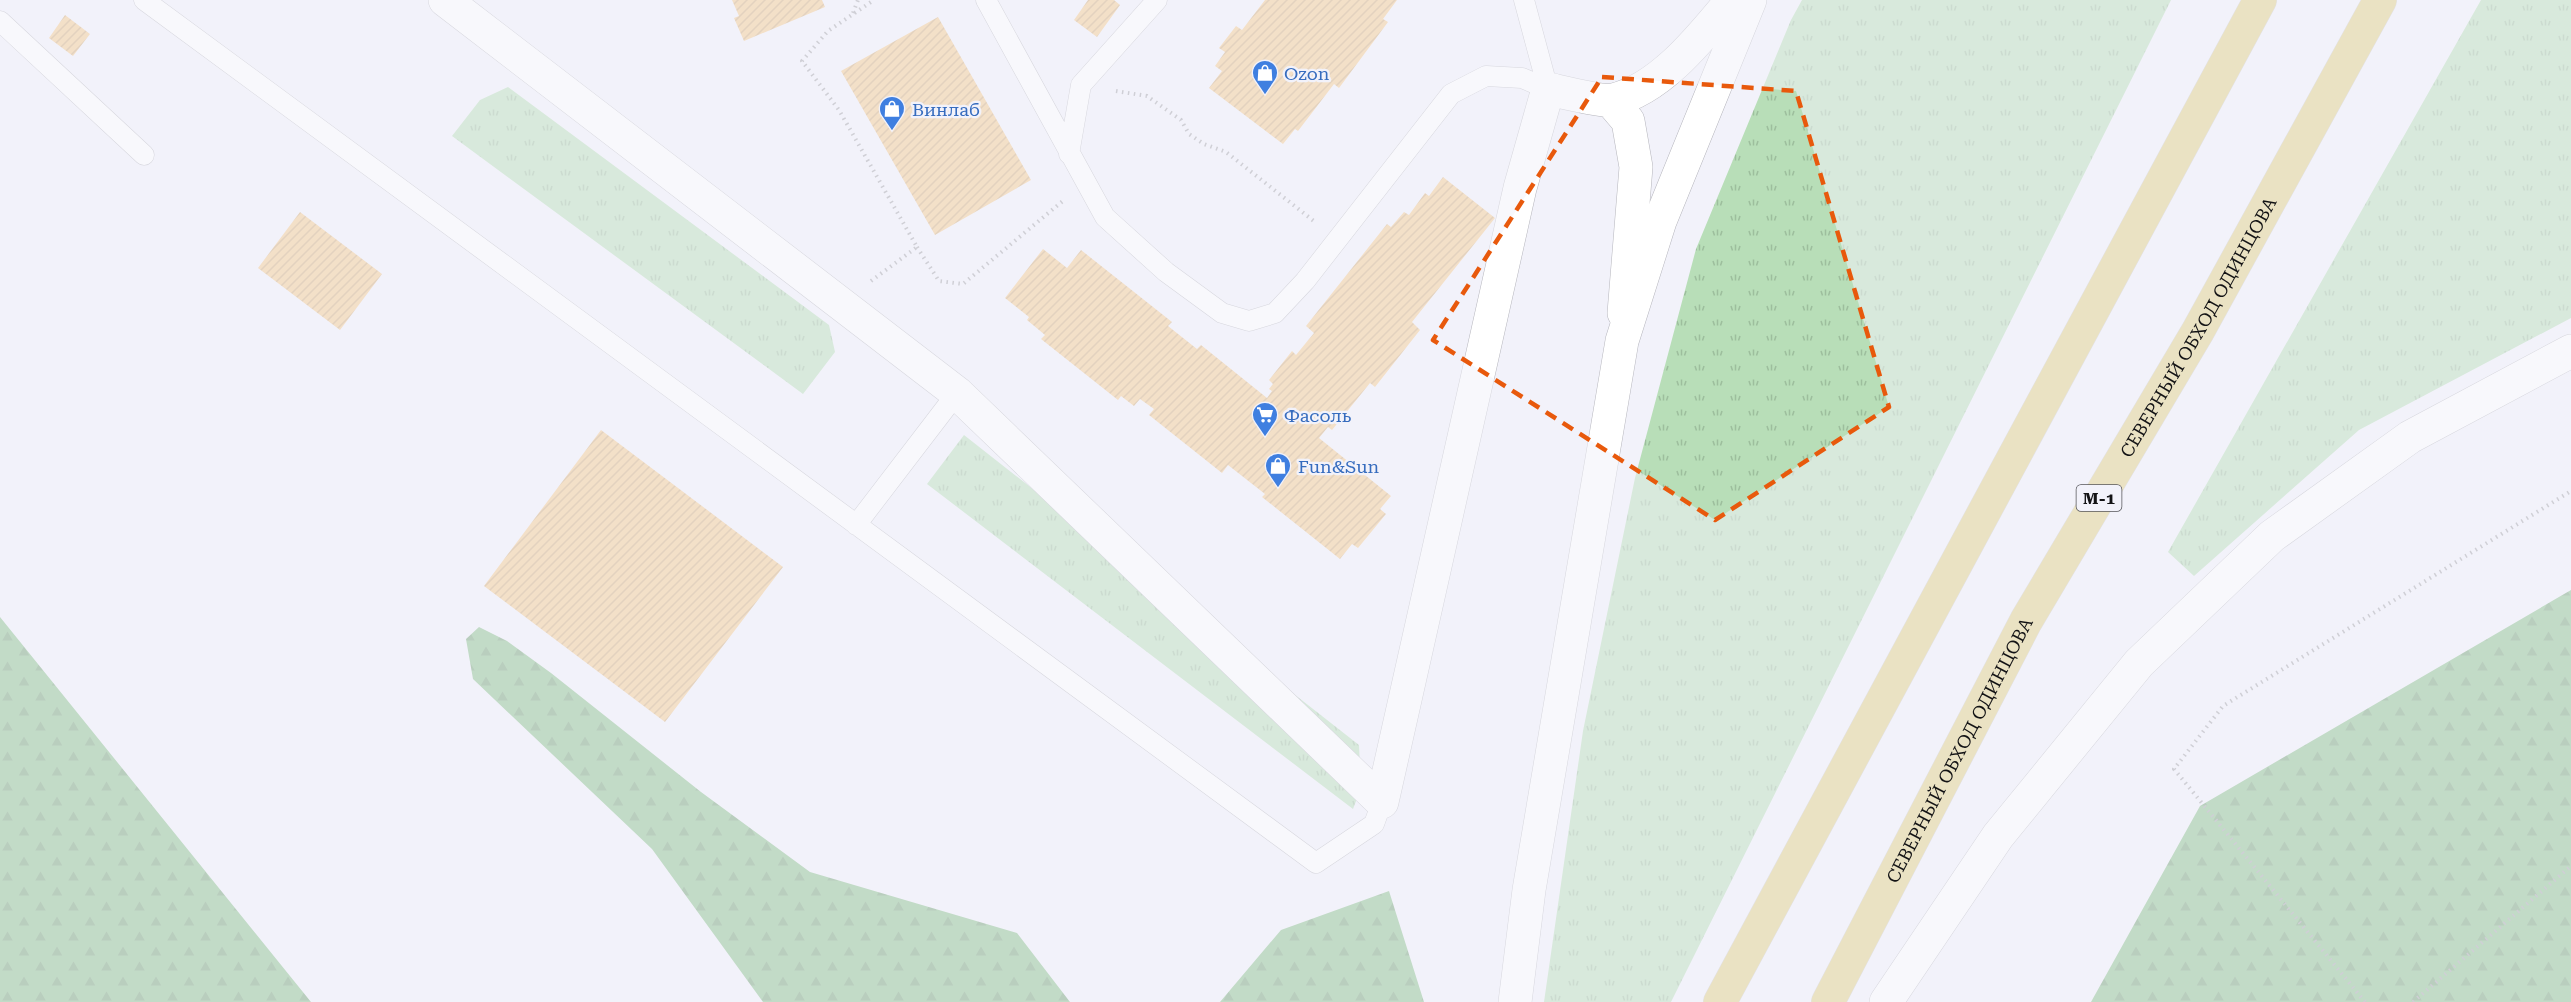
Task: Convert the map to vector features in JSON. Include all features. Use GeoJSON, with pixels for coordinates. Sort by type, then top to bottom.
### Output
{"type":"FeatureCollection","features":[{"type":"Feature","properties":{"kind":"highway"},"geometry":{"type":"LineString","coordinates":[[1720,1002],[2260,0]]}},
{"type":"Feature","properties":{"kind":"highway","name":"СЕВЕРНЫЙ ОБХОД ОДИНЦОВА"},"geometry":{"type":"LineString","coordinates":[[1828,1002],[2026,621],[2198,331],[2380,0]]}},
{"type":"Feature","properties":{"kind":"street"},"geometry":{"type":"LineString","coordinates":[[445,0],[957,393],[1382,802]]}},
{"type":"Feature","properties":{"kind":"street"},"geometry":{"type":"LineString","coordinates":[[1382,802],[1518,200],[1548,89],[1611,100],[1652,83],[1692,48],[1732,0]]}},
{"type":"Feature","properties":{"kind":"street"},"geometry":{"type":"LineString","coordinates":[[1622,341],[1660,221],[1750,0]]}},
{"type":"Feature","properties":{"kind":"street"},"geometry":{"type":"LineString","coordinates":[[1515,1002],[1529,890],[1622,341],[1636,167],[1628,121],[1611,100]]}},
{"type":"Feature","properties":{"kind":"street"},"geometry":{"type":"LineString","coordinates":[[1886,1002],[1998,836],[2132,672],[2264,544],[2410,437],[2571,351]]}},
{"type":"Feature","properties":{"kind":"lane"},"geometry":{"type":"LineString","coordinates":[[144,0],[1316,863],[1374,824],[1382,802]]}},
{"type":"Feature","properties":{"kind":"lane"},"geometry":{"type":"LineString","coordinates":[[986,0],[1105,217],[1132,243],[1222,313],[1249,321],[1275,313],[1305,281],[1451,94],[1486,76],[1522,78],[1548,89]]}},
{"type":"Feature","properties":{"kind":"lane"},"geometry":{"type":"LineString","coordinates":[[1069,154],[1081,85],[1157,0]]}},
{"type":"Feature","properties":{"kind":"lane"},"geometry":{"type":"LineString","coordinates":[[1524,0],[1548,89]]}},
{"type":"Feature","properties":{"kind":"lane"},"geometry":{"type":"LineString","coordinates":[[0,21],[144,155]]}},
{"type":"Feature","properties":{"kind":"lane"},"geometry":{"type":"LineString","coordinates":[[856,525],[957,393]]}},
{"type":"Feature","properties":{"kind":"path"},"geometry":{"type":"LineString","coordinates":[[853,15],[858,0]]}},
{"type":"Feature","properties":{"kind":"path"},"geometry":{"type":"LineString","coordinates":[[874,0],[828,32],[802,61],[839,110],[916,248],[939,281],[963,284],[1085,183]]}},
{"type":"Feature","properties":{"kind":"path"},"geometry":{"type":"LineString","coordinates":[[1081,85],[1147,96],[1181,120],[1189,134],[1204,144],[1226,152],[1337,239]]}},
{"type":"Feature","properties":{"kind":"path"},"geometry":{"type":"LineString","coordinates":[[840,304],[916,248]]}},
{"type":"Feature","properties":{"kind":"path"},"geometry":{"type":"LineString","coordinates":[[2365,1002],[2174,769],[2223,706],[2571,491]]}},
{"type":"Feature","properties":{"kind":"path"},"geometry":{"type":"LineString","coordinates":[[2413,1002],[2571,866]]}},
{"type":"Feature","properties":{"kind":"highlighted area"},"geometry":{"type":"Polygon","coordinates":[[[1602,77],[1796,91],[1889,407],[1715,520],[1433,340],[1602,77]]]}},
{"type":"Feature","properties":{"kind":"green space"},"geometry":{"type":"Polygon","coordinates":[[[1802,0],[2171,0],[1671,1002],[1544,1002],[1583,731],[1635,478],[1696,249],[1791,20],[1802,0]]]}},
{"type":"Feature","properties":{"kind":"green space"},"geometry":{"type":"Polygon","coordinates":[[[2481,0],[2571,0],[2571,318],[2359,430],[2194,576],[2168,552],[2481,0]]]}},
{"type":"Feature","properties":{"kind":"green space"},"geometry":{"type":"Polygon","coordinates":[[[508,87],[829,325],[835,352],[803,394],[452,136],[480,100],[508,87]]]}},
{"type":"Feature","properties":{"kind":"green space"},"geometry":{"type":"Polygon","coordinates":[[[964,435],[1359,745],[1361,788],[1353,809],[927,484],[964,435]]]}},
{"type":"Feature","properties":{"kind":"green space"},"geometry":{"type":"Polygon","coordinates":[[[2571,590],[2571,1002],[2091,1002],[2200,806],[2571,590]]]}},
{"type":"Feature","properties":{"kind":"green space"},"geometry":{"type":"Polygon","coordinates":[[[0,617],[311,1002],[0,1002],[0,617]]]}},
{"type":"Feature","properties":{"kind":"green space"},"geometry":{"type":"Polygon","coordinates":[[[479,627],[507,641],[551,673],[701,792],[810,872],[1017,933],[1070,1002],[763,1002],[652,849],[473,679],[466,639],[479,627]]]}},
{"type":"Feature","properties":{"kind":"green space"},"geometry":{"type":"Polygon","coordinates":[[[1389,891],[1424,1002],[1220,1002],[1281,930],[1389,891]]]}},
{"type":"Feature","properties":{"kind":"building"},"geometry":{"type":"Polygon","coordinates":[[[732,0],[822,0],[825,7],[744,41],[734,18],[739,16],[732,0]]]}},
{"type":"Feature","properties":{"kind":"building"},"geometry":{"type":"Polygon","coordinates":[[[1088,0],[1114,0],[1120,5],[1097,37],[1074,20],[1088,0]]]}},
{"type":"Feature","properties":{"kind":"building"},"geometry":{"type":"Polygon","coordinates":[[[1265,0],[1397,0],[1383,19],[1388,22],[1339,88],[1334,84],[1298,131],[1295,129],[1283,144],[1209,88],[1222,71],[1215,66],[1225,52],[1219,48],[1236,26],[1242,30],[1265,0]]]}},
{"type":"Feature","properties":{"kind":"building"},"geometry":{"type":"Polygon","coordinates":[[[65,15],[90,34],[73,56],[49,38],[65,15]]]}},
{"type":"Feature","properties":{"kind":"building"},"geometry":{"type":"Polygon","coordinates":[[[938,17],[1031,180],[935,235],[841,71],[938,17]]]}},
{"type":"Feature","properties":{"kind":"building"},"geometry":{"type":"Polygon","coordinates":[[[1443,177],[1495,218],[1412,322],[1420,330],[1375,387],[1370,383],[1332,430],[1328,427],[1319,438],[1391,496],[1380,509],[1386,514],[1358,548],[1352,544],[1340,559],[1262,497],[1265,494],[1228,465],[1222,473],[1149,415],[1154,409],[1140,399],[1134,406],[1121,396],[1118,400],[1041,339],[1045,335],[1027,320],[1029,317],[1005,298],[1043,249],[1067,268],[1081,250],[1172,322],[1168,326],[1197,349],[1201,345],[1267,398],[1272,391],[1269,389],[1273,384],[1269,380],[1292,351],[1296,355],[1314,333],[1306,326],[1387,224],[1391,227],[1404,212],[1409,215],[1425,193],[1429,196],[1443,177]]]}},
{"type":"Feature","properties":{"kind":"building"},"geometry":{"type":"Polygon","coordinates":[[[300,212],[382,274],[340,330],[258,268],[300,212]]]}},
{"type":"Feature","properties":{"kind":"building"},"geometry":{"type":"Polygon","coordinates":[[[601,430],[783,567],[665,722],[484,586],[601,430]]]}},
{"type":"Feature","properties":{"kind":"place","name":"Ozon"},"geometry":{"type":"Point","coordinates":[1265,96]}},
{"type":"Feature","properties":{"kind":"place","name":"Винлаб"},"geometry":{"type":"Point","coordinates":[892,132]}},
{"type":"Feature","properties":{"kind":"place","name":"Фасоль"},"geometry":{"type":"Point","coordinates":[1265,438]}},
{"type":"Feature","properties":{"kind":"place","name":"Fun&Sun"},"geometry":{"type":"Point","coordinates":[1278,489]}}]}
